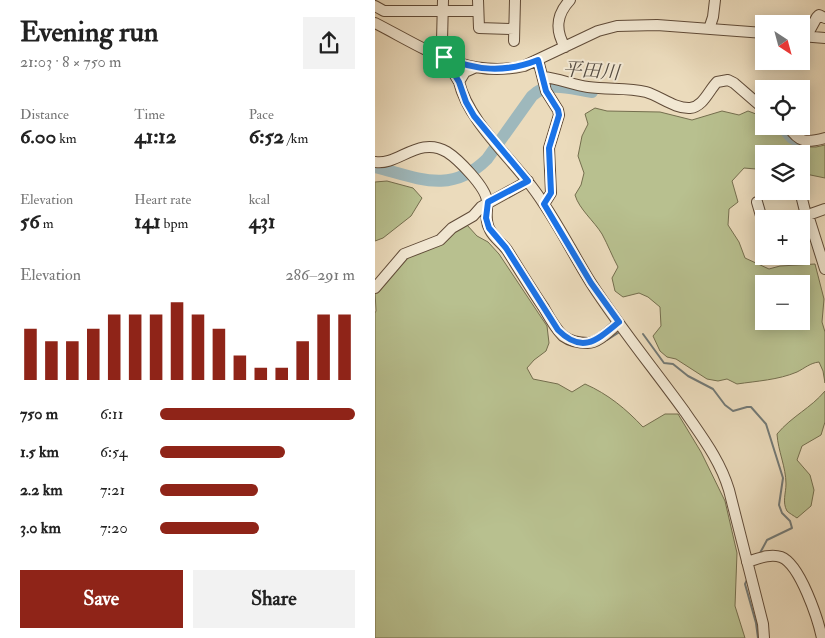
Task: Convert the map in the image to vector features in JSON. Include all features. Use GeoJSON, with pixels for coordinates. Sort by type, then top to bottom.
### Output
{"type":"FeatureCollection","features":[{"type":"Feature","properties":{"kind":"street"},"geometry":{"type":"LineString","coordinates":[[443,0],[441,56],[459,82],[470,109],[528,181],[544,204],[591,283],[673,395],[718,461],[729,490],[763,624],[764,638]]}},
{"type":"Feature","properties":{"kind":"street"},"geometry":{"type":"LineString","coordinates":[[478,0],[479,28],[515,29]]}},
{"type":"Feature","properties":{"kind":"street"},"geometry":{"type":"LineString","coordinates":[[514,41],[515,0]]}},
{"type":"Feature","properties":{"kind":"street"},"geometry":{"type":"LineString","coordinates":[[565,47],[557,28],[562,9],[569,0]]}},
{"type":"Feature","properties":{"kind":"street"},"geometry":{"type":"LineString","coordinates":[[709,29],[715,0]]}},
{"type":"Feature","properties":{"kind":"street"},"geometry":{"type":"LineString","coordinates":[[375,6],[384,11],[478,11]]}},
{"type":"Feature","properties":{"kind":"street"},"geometry":{"type":"LineString","coordinates":[[810,28],[819,15],[825,18]]}},
{"type":"Feature","properties":{"kind":"street"},"geometry":{"type":"LineString","coordinates":[[375,23],[441,56],[474,68],[511,69],[538,60],[598,31],[617,26],[657,25],[755,33]]}},
{"type":"Feature","properties":{"kind":"street"},"geometry":{"type":"LineString","coordinates":[[810,37],[825,38]]}},
{"type":"Feature","properties":{"kind":"street"},"geometry":{"type":"LineString","coordinates":[[538,60],[545,84],[559,115],[549,148],[551,193],[544,204]]}},
{"type":"Feature","properties":{"kind":"street"},"geometry":{"type":"LineString","coordinates":[[459,82],[465,72],[474,68]]}},
{"type":"Feature","properties":{"kind":"street"},"geometry":{"type":"LineString","coordinates":[[545,84],[610,90],[631,89],[690,108],[702,101],[717,82],[728,80],[734,83],[755,102]]}},
{"type":"Feature","properties":{"kind":"street"},"geometry":{"type":"LineString","coordinates":[[794,135],[800,140],[809,141],[825,138]]}},
{"type":"Feature","properties":{"kind":"street"},"geometry":{"type":"LineString","coordinates":[[375,162],[384,163],[391,161],[414,149],[437,148],[451,155],[485,191],[488,202],[486,218],[489,228],[506,248],[548,316],[565,337],[573,341],[590,343],[619,322]]}},
{"type":"Feature","properties":{"kind":"street"},"geometry":{"type":"LineString","coordinates":[[375,288],[404,254],[440,240],[452,228],[473,216],[478,209],[488,202],[528,181]]}},
{"type":"Feature","properties":{"kind":"street"},"geometry":{"type":"LineString","coordinates":[[757,202],[759,210]]}},
{"type":"Feature","properties":{"kind":"street"},"geometry":{"type":"LineString","coordinates":[[810,214],[825,209]]}},
{"type":"Feature","properties":{"kind":"street"},"geometry":{"type":"LineString","coordinates":[[810,220],[823,253],[825,269]]}},
{"type":"Feature","properties":{"kind":"street"},"geometry":{"type":"LineString","coordinates":[[747,562],[769,556],[780,557],[794,568],[811,603],[822,638]]}},
{"type":"Feature","properties":{"kind":"green space"},"geometry":{"type":"Polygon","coordinates":[[[595,108],[607,111],[660,112],[692,120],[722,111],[739,115],[748,111],[755,114],[755,135],[786,135],[797,145],[755,145],[755,169],[744,168],[732,181],[738,202],[729,209],[728,225],[739,242],[745,258],[755,263],[755,265],[769,269],[780,266],[815,264],[824,299],[822,322],[825,332],[825,383],[819,362],[782,377],[737,384],[727,379],[718,381],[707,379],[676,359],[667,357],[660,351],[653,336],[661,326],[660,307],[648,297],[639,293],[623,297],[615,291],[612,278],[618,267],[602,234],[580,205],[575,195],[581,185],[584,173],[578,156],[582,136],[588,124],[585,114],[595,108]]]}},
{"type":"Feature","properties":{"kind":"green space"},"geometry":{"type":"Polygon","coordinates":[[[825,145],[825,178],[810,175],[810,147],[825,145]]]}},
{"type":"Feature","properties":{"kind":"green space"},"geometry":{"type":"Polygon","coordinates":[[[387,181],[413,188],[422,198],[411,216],[383,238],[375,241],[375,182],[387,181]]]}},
{"type":"Feature","properties":{"kind":"green space"},"geometry":{"type":"Polygon","coordinates":[[[467,225],[477,236],[488,242],[499,254],[547,326],[549,343],[546,351],[527,368],[533,379],[558,384],[572,392],[585,384],[616,402],[643,427],[665,414],[678,414],[701,452],[725,501],[737,553],[735,606],[745,638],[375,638],[375,291],[406,260],[436,241],[467,225]]]}},
{"type":"Feature","properties":{"kind":"green space"},"geometry":{"type":"Polygon","coordinates":[[[825,391],[825,422],[821,435],[802,446],[797,460],[810,475],[814,490],[811,506],[797,518],[787,511],[784,501],[786,478],[777,434],[825,391]]]}},
{"type":"Feature","properties":{"kind":"waterway","name":"平田川"},"geometry":{"type":"LineString","coordinates":[[375,167],[434,181],[460,177],[474,170],[487,159],[532,96],[539,91],[545,88],[560,87],[592,92]]}},
{"type":"Feature","properties":{"kind":"waterway","name":"平田川"},"geometry":{"type":"LineString","coordinates":[[789,135],[796,140]]}},
{"type":"Feature","properties":{"kind":"waterway"},"geometry":{"type":"LineString","coordinates":[[607,340],[618,333]]}},
{"type":"Feature","properties":{"kind":"waterway"},"geometry":{"type":"LineString","coordinates":[[643,334],[664,363],[673,364],[688,376],[713,389],[725,405],[733,411],[751,407],[766,424],[783,478],[779,505],[782,513],[790,521],[792,528],[767,540],[760,553]]}},
{"type":"Feature","properties":{"kind":"waterway"},"geometry":{"type":"LineString","coordinates":[[747,580],[745,584],[756,623],[758,638]]}},
{"type":"Feature","properties":{"kind":"route"},"geometry":{"type":"LineString","coordinates":[[444,57],[474,68],[494,69],[511,69],[538,60],[546,91],[558,110],[559,115],[549,148],[551,193],[544,204],[591,283],[619,322],[595,341],[590,343],[573,341],[565,337],[558,330],[506,248],[491,232],[486,218],[488,202],[528,181],[474,116],[466,102],[459,82],[444,57]]}}]}
